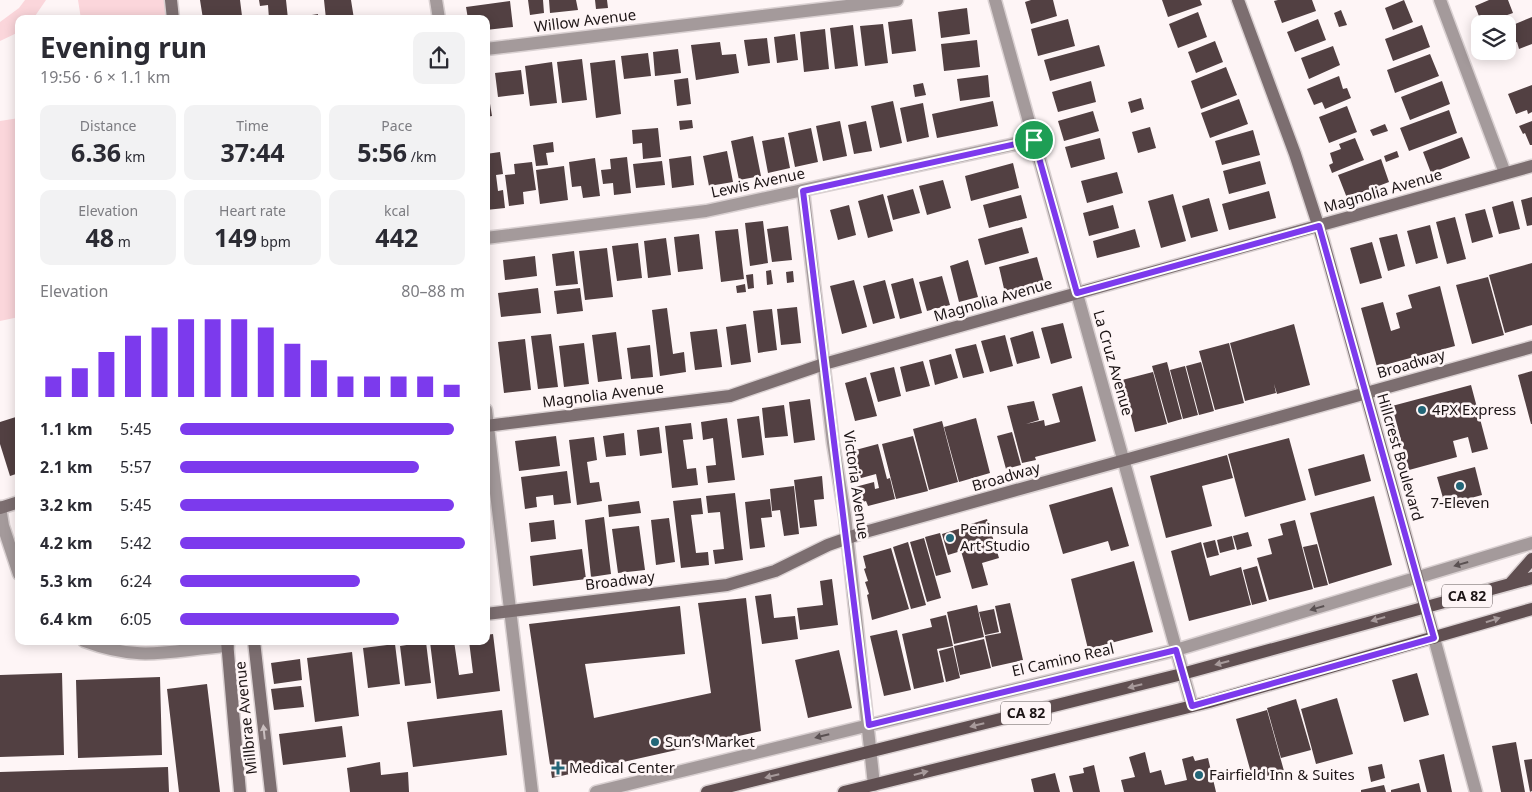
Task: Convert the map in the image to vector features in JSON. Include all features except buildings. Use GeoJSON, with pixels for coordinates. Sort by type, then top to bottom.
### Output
{"type":"FeatureCollection","features":[{"type":"Feature","properties":{"kind":"main road"},"geometry":{"type":"LineString","coordinates":[[1509,585],[1532,559]]}},
{"type":"Feature","properties":{"kind":"main road","name":"CA 82"},"geometry":{"type":"LineString","coordinates":[[707,792],[1182,674],[1532,578]]}},
{"type":"Feature","properties":{"kind":"main road","name":"CA 82"},"geometry":{"type":"LineString","coordinates":[[844,792],[1192,706],[1532,609]]}},
{"type":"Feature","properties":{"kind":"street"},"geometry":{"type":"LineString","coordinates":[[171,0],[173,15]]}},
{"type":"Feature","properties":{"kind":"street"},"geometry":{"type":"LineString","coordinates":[[436,0],[438,15]]}},
{"type":"Feature","properties":{"kind":"street","name":"Willow Avenue"},"geometry":{"type":"LineString","coordinates":[[490,49],[897,0]]}},
{"type":"Feature","properties":{"kind":"street","name":"La Cruz Avenue"},"geometry":{"type":"LineString","coordinates":[[995,0],[1192,706]]}},
{"type":"Feature","properties":{"kind":"street","name":"Hillcrest Boulevard"},"geometry":{"type":"LineString","coordinates":[[1238,0],[1319,226],[1434,638]]}},
{"type":"Feature","properties":{"kind":"street"},"geometry":{"type":"LineString","coordinates":[[1440,0],[1505,173]]}},
{"type":"Feature","properties":{"kind":"street","name":"Lewis Avenue"},"geometry":{"type":"LineString","coordinates":[[490,238],[706,211],[1034,140]]}},
{"type":"Feature","properties":{"kind":"street","name":"Magnolia Avenue"},"geometry":{"type":"LineString","coordinates":[[490,426],[730,396],[824,364],[1532,166]]}},
{"type":"Feature","properties":{"kind":"street","name":"Victoria Avenue"},"geometry":{"type":"LineString","coordinates":[[803,191],[847,538],[869,725],[874,785]]}},
{"type":"Feature","properties":{"kind":"street","name":"Broadway"},"geometry":{"type":"LineString","coordinates":[[490,614],[727,585],[775,571],[828,545],[847,538],[1532,347]]}},
{"type":"Feature","properties":{"kind":"street"},"geometry":{"type":"LineString","coordinates":[[490,449],[532,792]]}},
{"type":"Feature","properties":{"kind":"street"},"geometry":{"type":"LineString","coordinates":[[15,503],[0,507],[3,526],[15,562]]}},
{"type":"Feature","properties":{"kind":"street","name":"El Camino Real"},"geometry":{"type":"LineString","coordinates":[[596,792],[1176,650],[1360,596],[1380,587],[1532,543]]}},
{"type":"Feature","properties":{"kind":"street"},"geometry":{"type":"LineString","coordinates":[[1434,638],[1476,792]]}},
{"type":"Feature","properties":{"kind":"street"},"geometry":{"type":"LineString","coordinates":[[94,645],[107,650],[130,654],[155,655],[221,645]]}},
{"type":"Feature","properties":{"kind":"street","name":"Millbrae Avenue"},"geometry":{"type":"LineString","coordinates":[[228,645],[240,792]]}},
{"type":"Feature","properties":{"kind":"street","name":"Millbrae Avenue"},"geometry":{"type":"LineString","coordinates":[[254,645],[271,792]]}},
{"type":"Feature","properties":{"kind":"shaded area"},"geometry":{"type":"Polygon","coordinates":[[[25,0],[46,0],[36,15],[15,15],[15,34],[0,41],[0,22],[19,8],[25,0]]]}},
{"type":"Feature","properties":{"kind":"shaded area"},"geometry":{"type":"Polygon","coordinates":[[[78,0],[171,0],[173,15],[80,15],[78,0]]]}},
{"type":"Feature","properties":{"kind":"shaded area"},"geometry":{"type":"Polygon","coordinates":[[[15,119],[15,318],[0,321],[0,121],[15,119]]]}},
{"type":"Feature","properties":{"kind":"place","name":"4PX Express"},"geometry":{"type":"Point","coordinates":[1422,410]}},
{"type":"Feature","properties":{"kind":"place","name":"7-Eleven"},"geometry":{"type":"Point","coordinates":[1460,486]}},
{"type":"Feature","properties":{"kind":"place","name":"Peninsula Art Studio"},"geometry":{"type":"Point","coordinates":[950,538]}},
{"type":"Feature","properties":{"kind":"place","name":"Sun’s Market"},"geometry":{"type":"Point","coordinates":[655,742]}},
{"type":"Feature","properties":{"kind":"place","name":"Medical Center"},"geometry":{"type":"Point","coordinates":[558,768]}},
{"type":"Feature","properties":{"kind":"place","name":"Fairfield Inn & Suites"},"geometry":{"type":"Point","coordinates":[1199,775]}},
{"type":"Feature","properties":{"kind":"route"},"geometry":{"type":"LineString","coordinates":[[1034,140],[1077,293],[1319,226],[1434,638],[1192,706],[1176,650],[1026,684],[869,725],[858,644],[845,516],[833,443],[803,191],[1034,140]]}}]}
